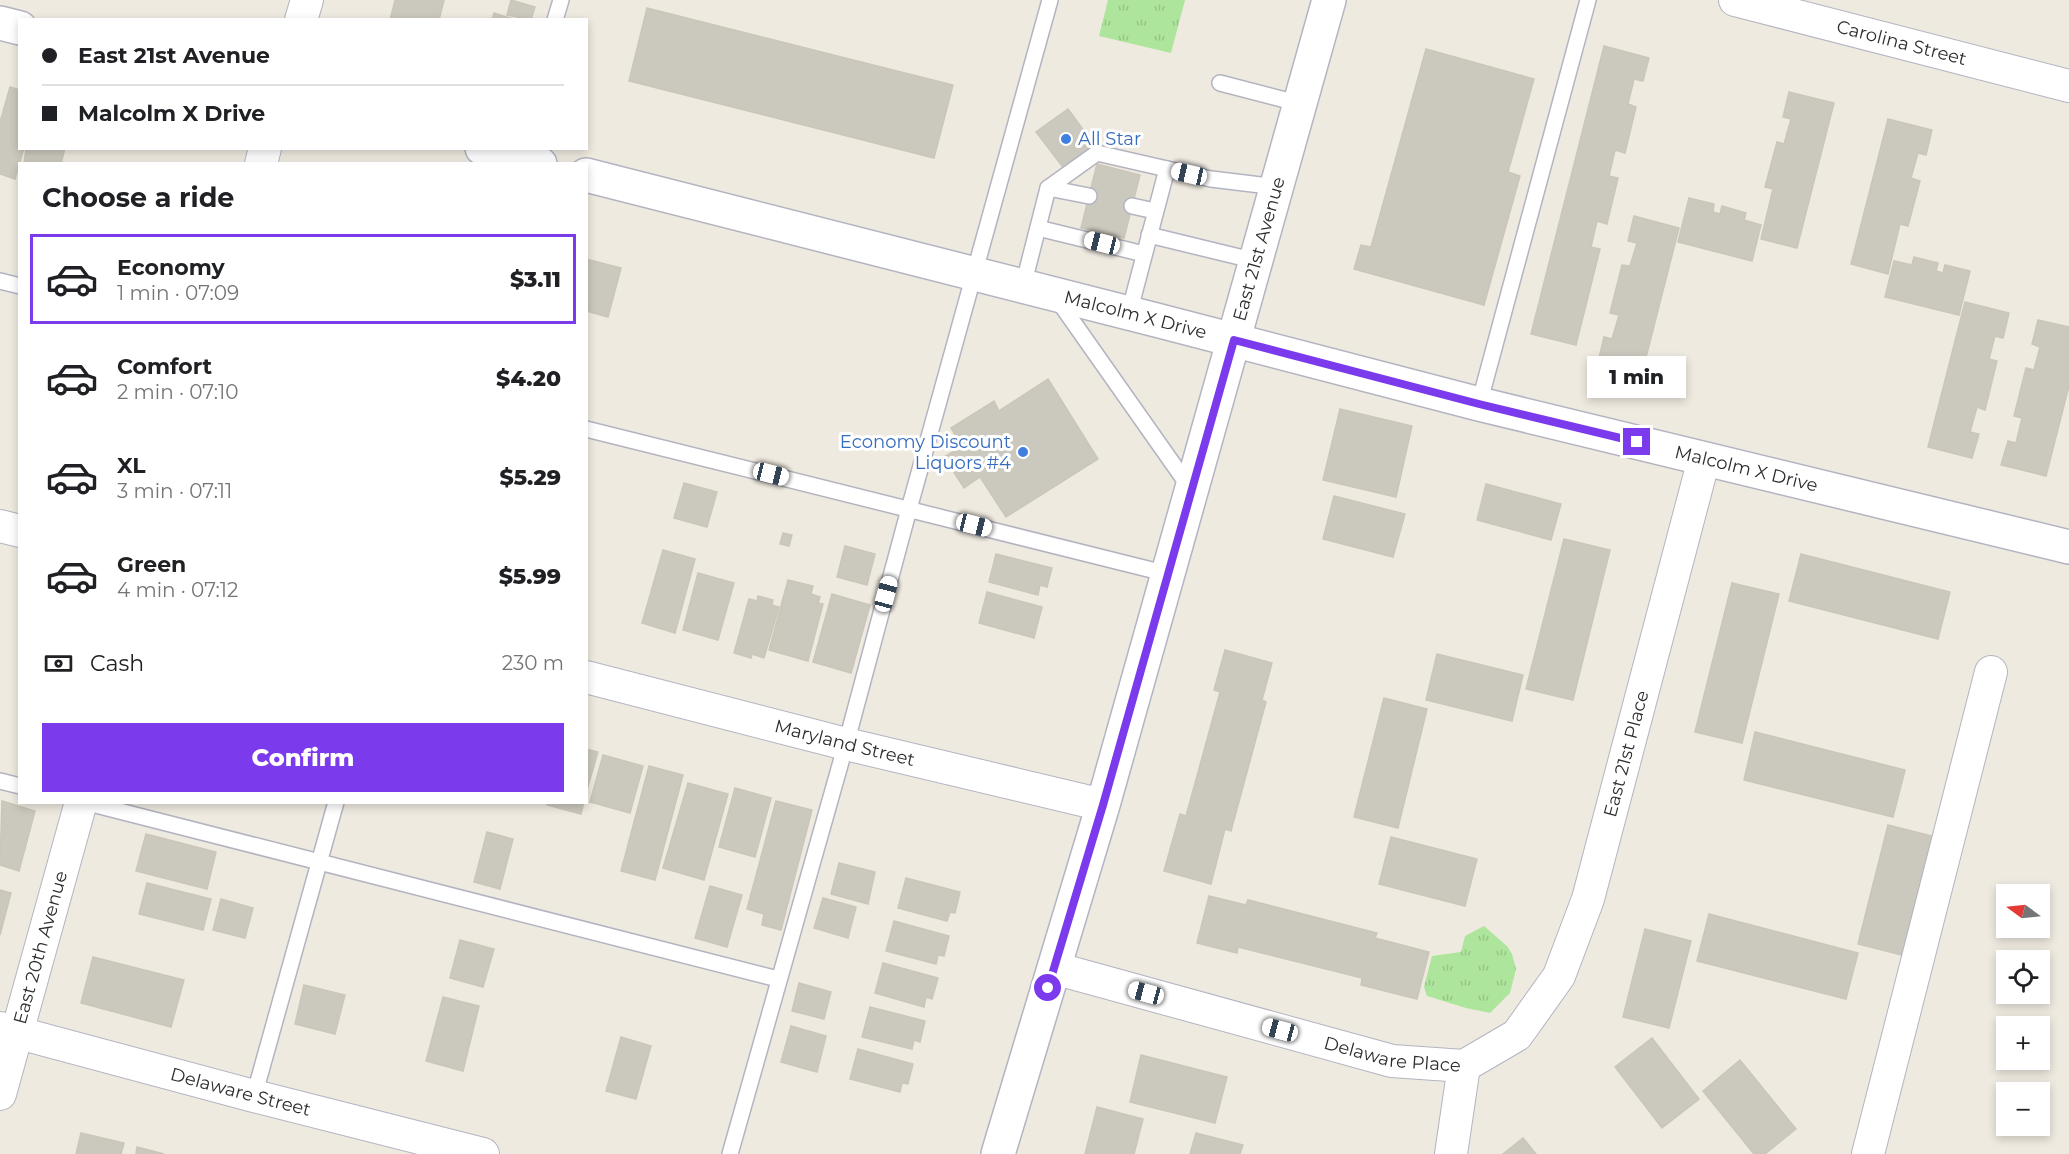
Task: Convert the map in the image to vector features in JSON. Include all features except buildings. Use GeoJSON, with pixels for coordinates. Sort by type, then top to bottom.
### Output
{"type":"FeatureCollection","features":[{"type":"Feature","properties":{"kind":"street"},"geometry":{"type":"LineString","coordinates":[[302,18],[307,0]]}},
{"type":"Feature","properties":{"kind":"street","name":"East 21st Avenue"},"geometry":{"type":"LineString","coordinates":[[998,1154],[1103,805],[1329,0]]}},
{"type":"Feature","properties":{"kind":"street","name":"Carolina Street"},"geometry":{"type":"LineString","coordinates":[[1735,0],[2069,86]]}},
{"type":"Feature","properties":{"kind":"street"},"geometry":{"type":"LineString","coordinates":[[0,23],[18,28]]}},
{"type":"Feature","properties":{"kind":"street"},"geometry":{"type":"LineString","coordinates":[[490,150],[522,158]]}},
{"type":"Feature","properties":{"kind":"street","name":"Malcolm X Drive"},"geometry":{"type":"LineString","coordinates":[[588,176],[1479,404],[2069,547]]}},
{"type":"Feature","properties":{"kind":"street","name":"East 21st Place"},"geometry":{"type":"LineString","coordinates":[[1517,1035],[1559,975],[1588,899],[1704,459]]}},
{"type":"Feature","properties":{"kind":"street"},"geometry":{"type":"LineString","coordinates":[[0,526],[18,530]]}},
{"type":"Feature","properties":{"kind":"street"},"geometry":{"type":"LineString","coordinates":[[1868,1154],[1991,672]]}},
{"type":"Feature","properties":{"kind":"street","name":"Maryland Street"},"geometry":{"type":"LineString","coordinates":[[588,678],[846,744],[1103,805]]}},
{"type":"Feature","properties":{"kind":"street","name":"East 20th Avenue"},"geometry":{"type":"LineString","coordinates":[[0,1095],[9,1030],[82,804]]}},
{"type":"Feature","properties":{"kind":"street","name":"Delaware Place"},"geometry":{"type":"LineString","coordinates":[[1054,968],[1392,1061],[1464,1066],[1517,1035]]}},
{"type":"Feature","properties":{"kind":"street","name":"Delaware Street"},"geometry":{"type":"LineString","coordinates":[[9,1030],[254,1096],[483,1154]]}},
{"type":"Feature","properties":{"kind":"street"},"geometry":{"type":"LineString","coordinates":[[1451,1154],[1464,1066]]}},
{"type":"Feature","properties":{"kind":"lane"},"geometry":{"type":"LineString","coordinates":[[556,18],[561,0]]}},
{"type":"Feature","properties":{"kind":"lane"},"geometry":{"type":"LineString","coordinates":[[730,1154],[846,744],[1050,0]]}},
{"type":"Feature","properties":{"kind":"lane"},"geometry":{"type":"LineString","coordinates":[[1479,404],[1588,0]]}},
{"type":"Feature","properties":{"kind":"lane"},"geometry":{"type":"LineString","coordinates":[[1220,83],[1301,104]]}},
{"type":"Feature","properties":{"kind":"lane"},"geometry":{"type":"LineString","coordinates":[[1023,286],[1048,188],[1097,153],[1210,179],[1277,187]]}},
{"type":"Feature","properties":{"kind":"lane"},"geometry":{"type":"LineString","coordinates":[[1129,313],[1167,169]]}},
{"type":"Feature","properties":{"kind":"lane"},"geometry":{"type":"LineString","coordinates":[[1048,188],[1089,196]]}},
{"type":"Feature","properties":{"kind":"lane"},"geometry":{"type":"LineString","coordinates":[[1132,206],[1155,211]]}},
{"type":"Feature","properties":{"kind":"lane"},"geometry":{"type":"LineString","coordinates":[[1038,228],[1144,254]]}},
{"type":"Feature","properties":{"kind":"lane"},"geometry":{"type":"LineString","coordinates":[[1149,235],[1256,261]]}},
{"type":"Feature","properties":{"kind":"lane"},"geometry":{"type":"LineString","coordinates":[[0,281],[18,286]]}},
{"type":"Feature","properties":{"kind":"lane"},"geometry":{"type":"LineString","coordinates":[[1054,294],[1191,490]]}},
{"type":"Feature","properties":{"kind":"lane"},"geometry":{"type":"LineString","coordinates":[[588,429],[1168,574]]}},
{"type":"Feature","properties":{"kind":"lane"},"geometry":{"type":"LineString","coordinates":[[0,781],[18,786]]}},
{"type":"Feature","properties":{"kind":"lane"},"geometry":{"type":"LineString","coordinates":[[91,804],[778,978]]}},
{"type":"Feature","properties":{"kind":"lane"},"geometry":{"type":"LineString","coordinates":[[254,1096],[335,804]]}},
{"type":"Feature","properties":{"kind":"green space"},"geometry":{"type":"Polygon","coordinates":[[[1108,0],[1185,0],[1171,53],[1099,36],[1108,0]]]}},
{"type":"Feature","properties":{"kind":"green space"},"geometry":{"type":"Polygon","coordinates":[[[1484,926],[1507,946],[1512,954],[1516,969],[1510,993],[1490,1013],[1427,996],[1424,987],[1432,956],[1461,952],[1465,936],[1484,926]]]}},
{"type":"Feature","properties":{"kind":"place","name":"All Star"},"geometry":{"type":"Point","coordinates":[1066,139]}},
{"type":"Feature","properties":{"kind":"place","name":"Economy Discount Liquors #4"},"geometry":{"type":"Point","coordinates":[1023,452]}},
{"type":"Feature","properties":{"kind":"route"},"geometry":{"type":"LineString","coordinates":[[1048,988],[1103,805],[1234,340],[1479,404],[1637,442]]}}]}
